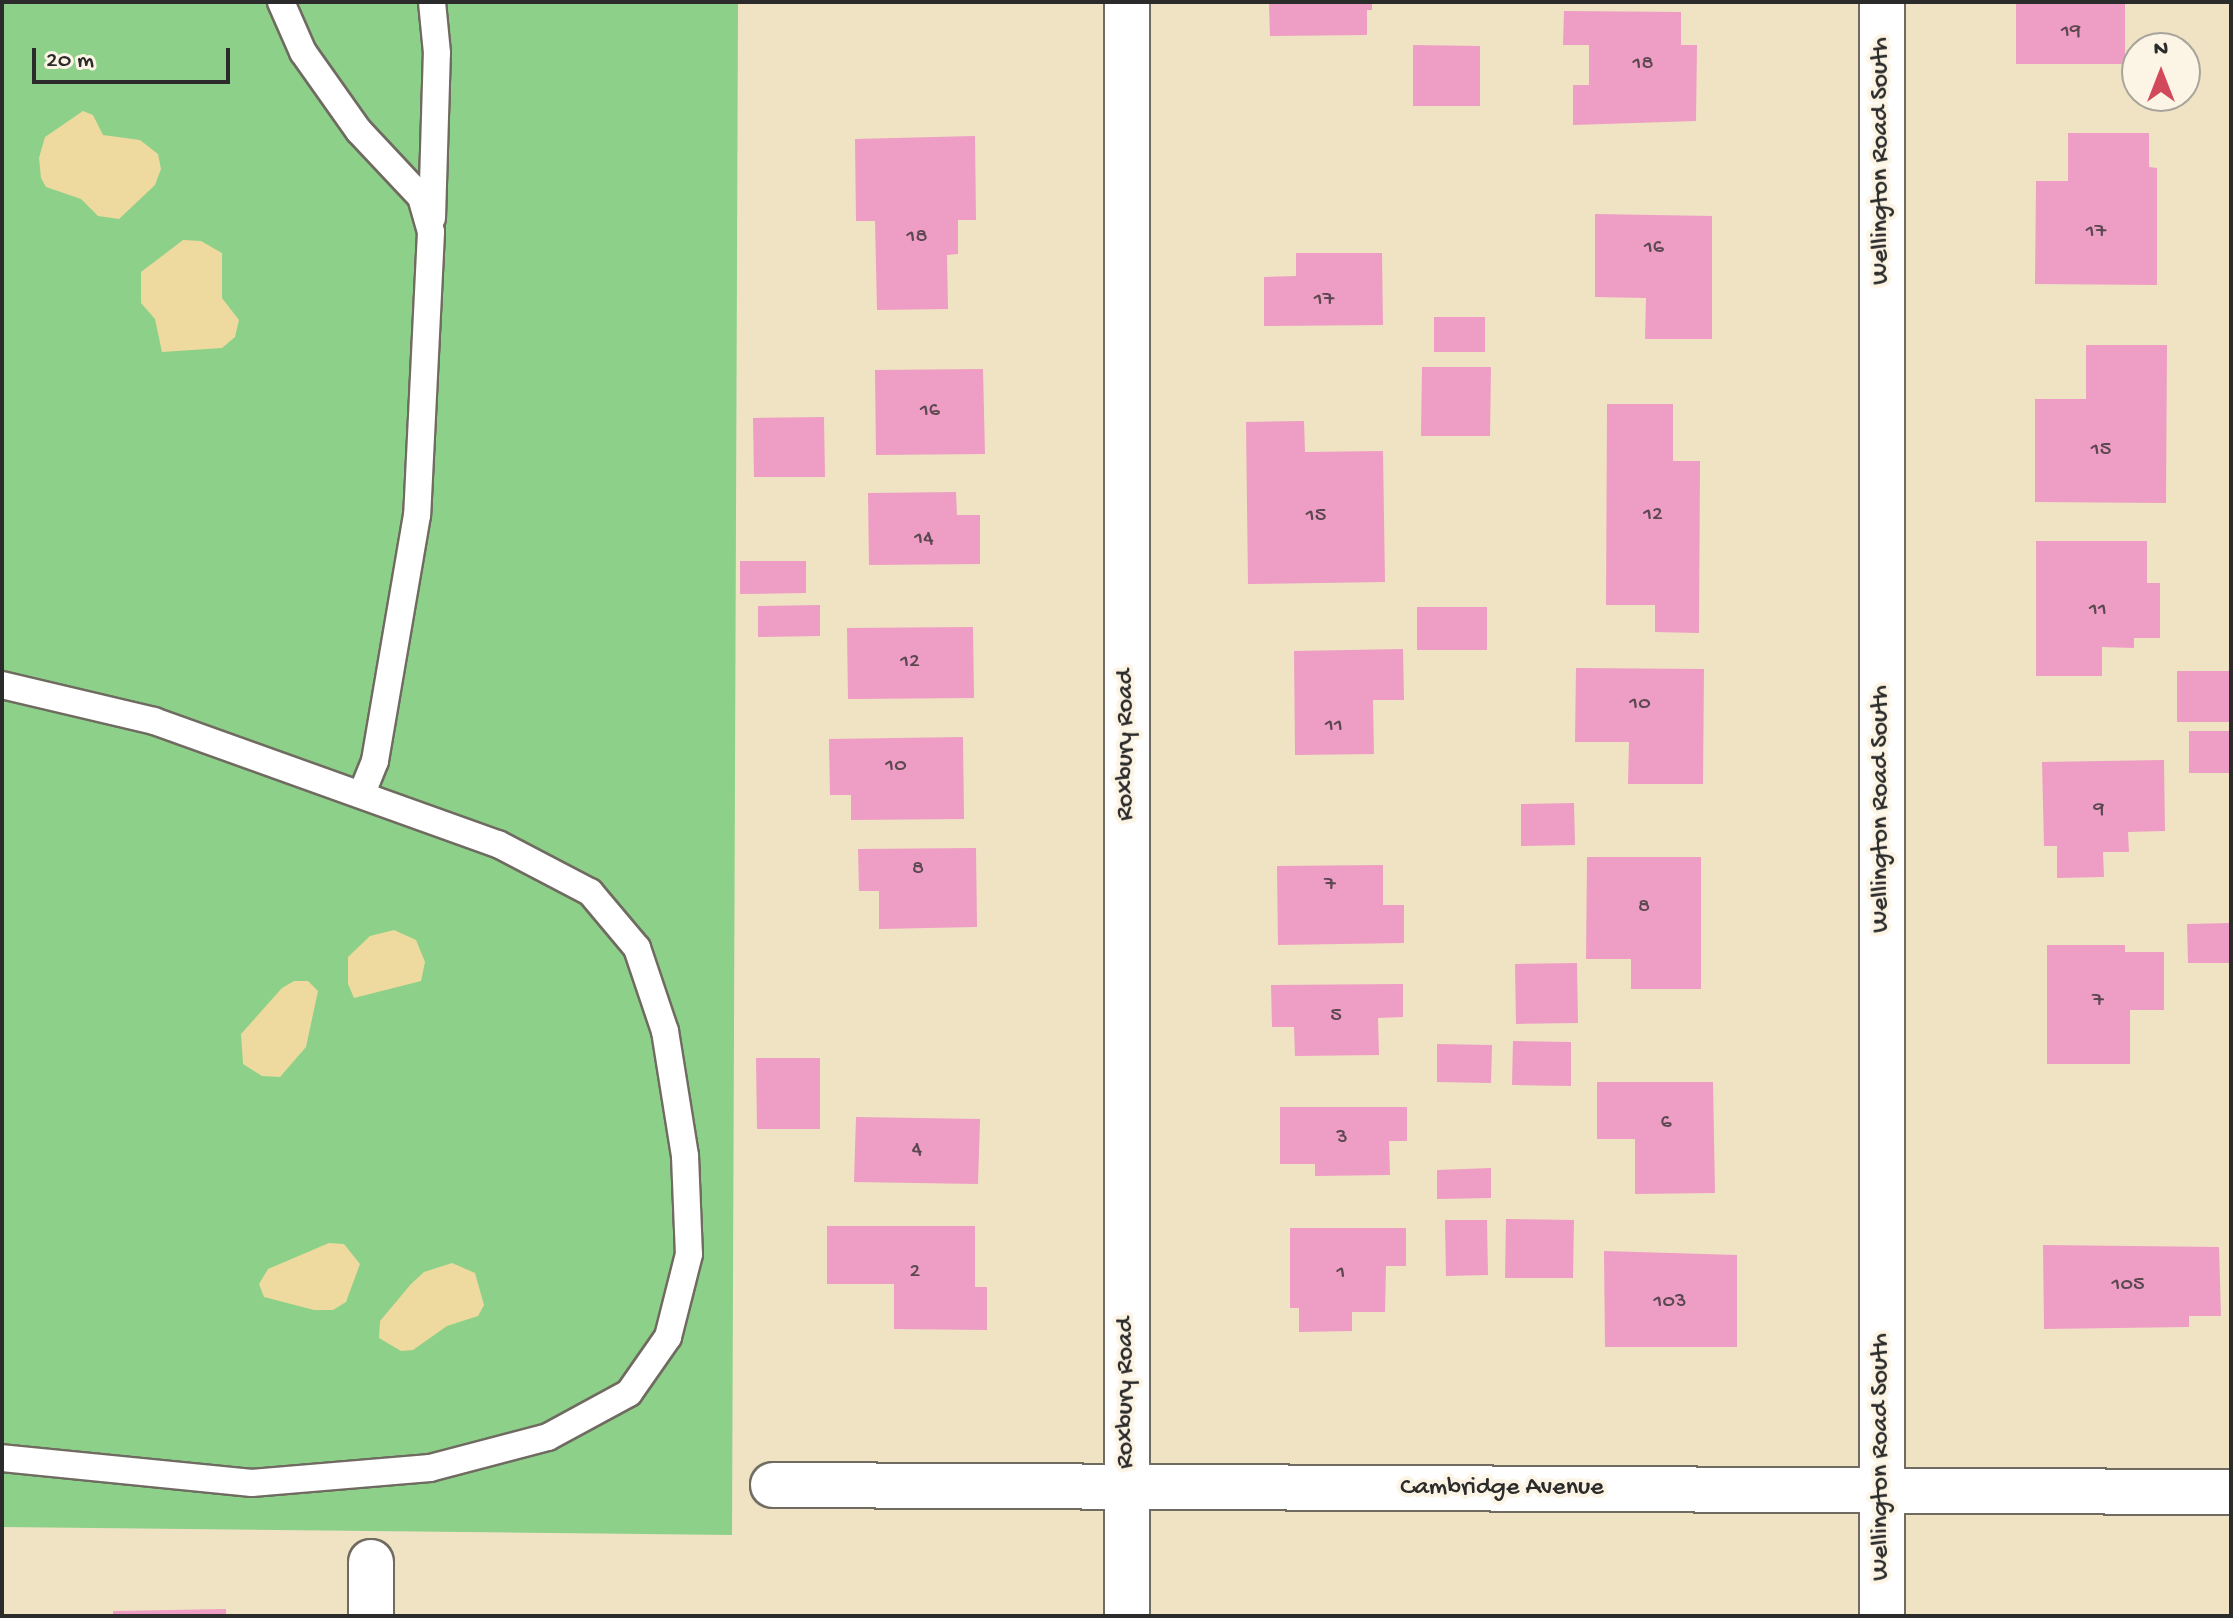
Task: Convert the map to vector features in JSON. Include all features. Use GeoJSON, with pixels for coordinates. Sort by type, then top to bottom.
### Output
{"type":"FeatureCollection","features":[{"type":"Feature","properties":{"kind":"street","name":"Roxbury Road"},"geometry":{"type":"LineString","coordinates":[[1127,2],[1127,1616]]}},
{"type":"Feature","properties":{"kind":"street","name":"Wellington Road South"},"geometry":{"type":"LineString","coordinates":[[1882,2],[1882,1616]]}},
{"type":"Feature","properties":{"kind":"street","name":"Cambridge Avenue"},"geometry":{"type":"LineString","coordinates":[[773,1485],[2231,1492]]}},
{"type":"Feature","properties":{"kind":"street"},"geometry":{"type":"LineString","coordinates":[[371,1562],[371,1616]]}},
{"type":"Feature","properties":{"kind":"lane"},"geometry":{"type":"LineString","coordinates":[[281,2],[303,52],[359,131],[421,197],[431,232]]}},
{"type":"Feature","properties":{"kind":"lane"},"geometry":{"type":"LineString","coordinates":[[362,794],[375,761],[417,515],[437,53],[432,2]]}},
{"type":"Feature","properties":{"kind":"lane"},"geometry":{"type":"LineString","coordinates":[[2,685],[154,721],[362,794],[498,844],[590,892],[637,948],[665,1031],[685,1156],[689,1254],[668,1337],[629,1393],[548,1437],[430,1468],[252,1483],[2,1458]]}},
{"type":"Feature","properties":{"kind":"green space"},"geometry":{"type":"Polygon","coordinates":[[[2,2],[738,2],[732,1535],[2,1527],[2,2]]]}},
{"type":"Feature","properties":{"kind":"sand"},"geometry":{"type":"Polygon","coordinates":[[[83,111],[93,115],[103,135],[140,140],[158,154],[161,169],[155,185],[119,219],[98,216],[81,199],[46,187],[41,178],[39,158],[45,137],[83,111]]]}},
{"type":"Feature","properties":{"kind":"sand"},"geometry":{"type":"Polygon","coordinates":[[[183,240],[201,241],[222,253],[222,298],[239,320],[235,337],[222,348],[162,352],[155,319],[141,303],[141,272],[183,240]]]}},
{"type":"Feature","properties":{"kind":"sand"},"geometry":{"type":"Polygon","coordinates":[[[394,930],[416,940],[425,962],[421,981],[354,998],[348,984],[348,957],[370,936],[394,930]]]}},
{"type":"Feature","properties":{"kind":"sand"},"geometry":{"type":"Polygon","coordinates":[[[294,981],[308,981],[318,991],[306,1047],[280,1077],[262,1076],[243,1064],[241,1034],[282,988],[294,981]]]}},
{"type":"Feature","properties":{"kind":"sand"},"geometry":{"type":"Polygon","coordinates":[[[329,1243],[344,1244],[360,1264],[346,1302],[333,1310],[314,1310],[264,1297],[259,1284],[268,1269],[329,1243]]]}},
{"type":"Feature","properties":{"kind":"sand"},"geometry":{"type":"Polygon","coordinates":[[[452,1263],[475,1273],[484,1305],[478,1316],[447,1326],[413,1350],[401,1351],[379,1338],[380,1321],[411,1284],[424,1272],[452,1263]]]}},
{"type":"Feature","properties":{"kind":"building"},"geometry":{"type":"Polygon","coordinates":[[[1269,2],[1372,2],[1372,10],[1367,10],[1367,35],[1270,36],[1269,2]]]}},
{"type":"Feature","properties":{"kind":"building"},"geometry":{"type":"Polygon","coordinates":[[[2016,2],[2125,2],[2121,64],[2016,64],[2016,2]]]}},
{"type":"Feature","properties":{"kind":"building"},"geometry":{"type":"Polygon","coordinates":[[[1564,11],[1681,12],[1681,45],[1697,45],[1696,121],[1573,125],[1573,85],[1589,85],[1589,45],[1563,45],[1564,11]]]}},
{"type":"Feature","properties":{"kind":"building"},"geometry":{"type":"Polygon","coordinates":[[[1413,45],[1480,46],[1480,106],[1413,106],[1413,45]]]}},
{"type":"Feature","properties":{"kind":"building"},"geometry":{"type":"Polygon","coordinates":[[[2068,133],[2149,133],[2149,167],[2157,168],[2157,285],[2035,284],[2036,181],[2068,181],[2068,133]]]}},
{"type":"Feature","properties":{"kind":"building"},"geometry":{"type":"Polygon","coordinates":[[[975,136],[976,220],[958,220],[958,254],[947,255],[948,309],[877,310],[875,221],[856,221],[855,139],[975,136]]]}},
{"type":"Feature","properties":{"kind":"building"},"geometry":{"type":"Polygon","coordinates":[[[1595,214],[1712,216],[1712,339],[1645,339],[1646,298],[1595,297],[1595,214]]]}},
{"type":"Feature","properties":{"kind":"building"},"geometry":{"type":"Polygon","coordinates":[[[1296,253],[1382,253],[1383,325],[1264,326],[1264,277],[1296,276],[1296,253]]]}},
{"type":"Feature","properties":{"kind":"building"},"geometry":{"type":"Polygon","coordinates":[[[1434,317],[1485,317],[1485,352],[1434,352],[1434,317]]]}},
{"type":"Feature","properties":{"kind":"building"},"geometry":{"type":"Polygon","coordinates":[[[2086,345],[2167,345],[2166,503],[2035,502],[2035,399],[2086,399],[2086,345]]]}},
{"type":"Feature","properties":{"kind":"building"},"geometry":{"type":"Polygon","coordinates":[[[1422,367],[1491,367],[1490,436],[1421,436],[1422,367]]]}},
{"type":"Feature","properties":{"kind":"building"},"geometry":{"type":"Polygon","coordinates":[[[983,369],[985,454],[876,455],[875,370],[983,369]]]}},
{"type":"Feature","properties":{"kind":"building"},"geometry":{"type":"Polygon","coordinates":[[[1607,404],[1673,404],[1673,461],[1700,461],[1699,633],[1655,632],[1655,605],[1606,605],[1607,404]]]}},
{"type":"Feature","properties":{"kind":"building"},"geometry":{"type":"Polygon","coordinates":[[[824,417],[825,477],[754,477],[753,418],[824,417]]]}},
{"type":"Feature","properties":{"kind":"building"},"geometry":{"type":"Polygon","coordinates":[[[1304,421],[1305,452],[1383,451],[1385,582],[1248,584],[1246,422],[1304,421]]]}},
{"type":"Feature","properties":{"kind":"building"},"geometry":{"type":"Polygon","coordinates":[[[956,492],[957,515],[980,515],[980,564],[869,565],[868,493],[956,492]]]}},
{"type":"Feature","properties":{"kind":"building"},"geometry":{"type":"Polygon","coordinates":[[[2036,541],[2147,541],[2147,583],[2160,583],[2160,638],[2134,638],[2134,648],[2102,647],[2102,676],[2036,676],[2036,541]]]}},
{"type":"Feature","properties":{"kind":"building"},"geometry":{"type":"Polygon","coordinates":[[[740,561],[806,561],[806,593],[740,594],[740,561]]]}},
{"type":"Feature","properties":{"kind":"building"},"geometry":{"type":"Polygon","coordinates":[[[820,605],[820,636],[758,637],[758,606],[820,605]]]}},
{"type":"Feature","properties":{"kind":"building"},"geometry":{"type":"Polygon","coordinates":[[[1417,607],[1487,607],[1487,650],[1417,650],[1417,607]]]}},
{"type":"Feature","properties":{"kind":"building"},"geometry":{"type":"Polygon","coordinates":[[[973,627],[974,698],[848,699],[847,628],[973,627]]]}},
{"type":"Feature","properties":{"kind":"building"},"geometry":{"type":"Polygon","coordinates":[[[1403,649],[1404,700],[1373,700],[1374,754],[1295,755],[1294,651],[1403,649]]]}},
{"type":"Feature","properties":{"kind":"building"},"geometry":{"type":"Polygon","coordinates":[[[1576,668],[1704,669],[1703,784],[1628,784],[1629,742],[1575,742],[1576,668]]]}},
{"type":"Feature","properties":{"kind":"building"},"geometry":{"type":"Polygon","coordinates":[[[2177,671],[2231,671],[2231,722],[2177,722],[2177,671]]]}},
{"type":"Feature","properties":{"kind":"building"},"geometry":{"type":"Polygon","coordinates":[[[2189,731],[2231,731],[2231,773],[2189,773],[2189,731]]]}},
{"type":"Feature","properties":{"kind":"building"},"geometry":{"type":"Polygon","coordinates":[[[963,737],[964,819],[851,820],[851,795],[830,795],[829,739],[963,737]]]}},
{"type":"Feature","properties":{"kind":"building"},"geometry":{"type":"Polygon","coordinates":[[[2164,760],[2165,831],[2128,832],[2129,852],[2103,852],[2104,877],[2057,878],[2057,846],[2044,846],[2042,762],[2164,760]]]}},
{"type":"Feature","properties":{"kind":"building"},"geometry":{"type":"Polygon","coordinates":[[[1574,803],[1575,845],[1521,846],[1521,804],[1574,803]]]}},
{"type":"Feature","properties":{"kind":"building"},"geometry":{"type":"Polygon","coordinates":[[[976,848],[977,927],[879,929],[879,891],[859,891],[858,849],[976,848]]]}},
{"type":"Feature","properties":{"kind":"building"},"geometry":{"type":"Polygon","coordinates":[[[1587,857],[1701,857],[1701,989],[1631,989],[1631,959],[1586,959],[1587,857]]]}},
{"type":"Feature","properties":{"kind":"building"},"geometry":{"type":"Polygon","coordinates":[[[1383,865],[1383,905],[1404,905],[1404,943],[1278,945],[1277,866],[1383,865]]]}},
{"type":"Feature","properties":{"kind":"building"},"geometry":{"type":"Polygon","coordinates":[[[2231,923],[2231,963],[2188,963],[2187,924],[2231,923]]]}},
{"type":"Feature","properties":{"kind":"building"},"geometry":{"type":"Polygon","coordinates":[[[2047,945],[2125,945],[2125,952],[2164,952],[2164,1010],[2130,1010],[2130,1064],[2047,1064],[2047,945]]]}},
{"type":"Feature","properties":{"kind":"building"},"geometry":{"type":"Polygon","coordinates":[[[1577,963],[1578,1023],[1516,1024],[1515,964],[1577,963]]]}},
{"type":"Feature","properties":{"kind":"building"},"geometry":{"type":"Polygon","coordinates":[[[1403,984],[1403,1017],[1378,1018],[1379,1055],[1295,1056],[1294,1027],[1272,1027],[1271,985],[1403,984]]]}},
{"type":"Feature","properties":{"kind":"building"},"geometry":{"type":"Polygon","coordinates":[[[1513,1041],[1571,1042],[1571,1086],[1512,1085],[1513,1041]]]}},
{"type":"Feature","properties":{"kind":"building"},"geometry":{"type":"Polygon","coordinates":[[[1437,1044],[1492,1045],[1491,1083],[1437,1082],[1437,1044]]]}},
{"type":"Feature","properties":{"kind":"building"},"geometry":{"type":"Polygon","coordinates":[[[756,1058],[820,1058],[820,1129],[757,1129],[756,1058]]]}},
{"type":"Feature","properties":{"kind":"building"},"geometry":{"type":"Polygon","coordinates":[[[1597,1082],[1713,1082],[1715,1193],[1635,1194],[1635,1139],[1597,1139],[1597,1082]]]}},
{"type":"Feature","properties":{"kind":"building"},"geometry":{"type":"Polygon","coordinates":[[[1280,1107],[1407,1107],[1407,1141],[1389,1141],[1390,1175],[1315,1176],[1315,1164],[1280,1164],[1280,1107]]]}},
{"type":"Feature","properties":{"kind":"building"},"geometry":{"type":"Polygon","coordinates":[[[856,1117],[980,1119],[978,1184],[854,1182],[856,1117]]]}},
{"type":"Feature","properties":{"kind":"building"},"geometry":{"type":"Polygon","coordinates":[[[1491,1168],[1491,1198],[1437,1199],[1437,1170],[1491,1168]]]}},
{"type":"Feature","properties":{"kind":"building"},"geometry":{"type":"Polygon","coordinates":[[[1506,1219],[1574,1220],[1573,1278],[1505,1278],[1506,1219]]]}},
{"type":"Feature","properties":{"kind":"building"},"geometry":{"type":"Polygon","coordinates":[[[1445,1220],[1487,1220],[1488,1275],[1446,1276],[1445,1220]]]}},
{"type":"Feature","properties":{"kind":"building"},"geometry":{"type":"Polygon","coordinates":[[[827,1226],[975,1226],[975,1287],[987,1287],[987,1330],[894,1329],[894,1284],[827,1284],[827,1226]]]}},
{"type":"Feature","properties":{"kind":"building"},"geometry":{"type":"Polygon","coordinates":[[[1290,1228],[1406,1228],[1406,1266],[1386,1266],[1385,1312],[1352,1312],[1352,1331],[1299,1332],[1299,1308],[1290,1308],[1290,1228]]]}},
{"type":"Feature","properties":{"kind":"building"},"geometry":{"type":"Polygon","coordinates":[[[2043,1245],[2219,1247],[2221,1316],[2189,1316],[2189,1327],[2044,1329],[2043,1245]]]}},
{"type":"Feature","properties":{"kind":"building"},"geometry":{"type":"Polygon","coordinates":[[[1604,1251],[1737,1255],[1737,1347],[1605,1347],[1604,1251]]]}},
{"type":"Feature","properties":{"kind":"building"},"geometry":{"type":"Polygon","coordinates":[[[226,1609],[226,1616],[113,1616],[113,1611],[226,1609]]]}}]}
